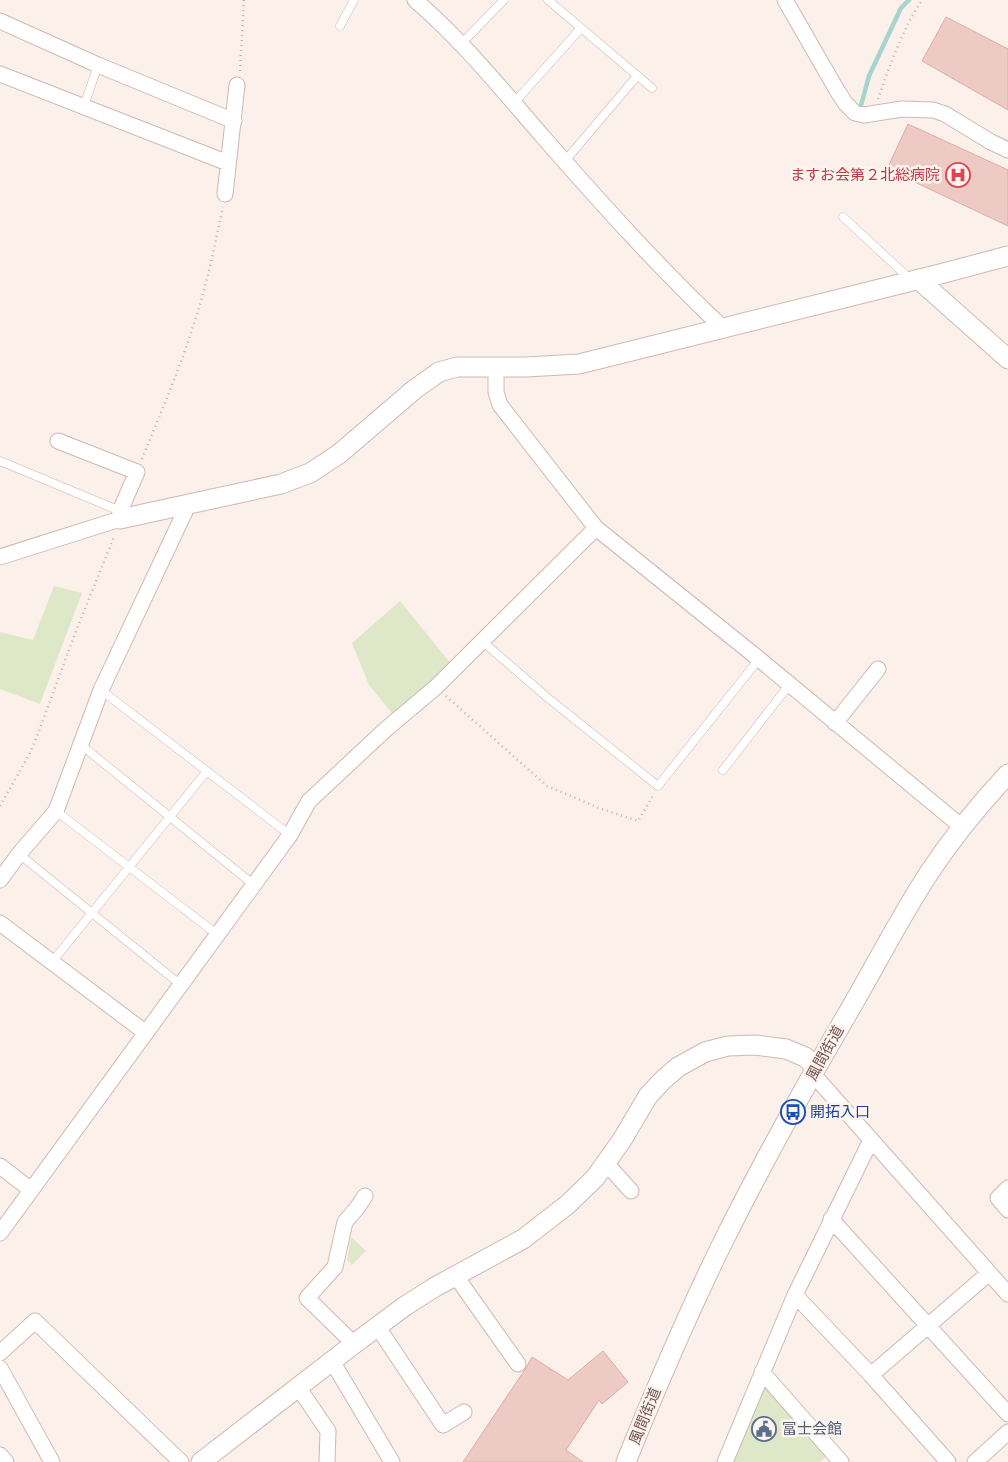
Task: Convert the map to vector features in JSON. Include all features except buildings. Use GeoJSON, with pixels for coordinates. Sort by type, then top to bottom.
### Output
{"type":"FeatureCollection","features":[{"type":"Feature","properties":{"kind":"street"},"geometry":{"type":"LineString","coordinates":[[785,0],[846,104],[855,112],[864,115],[902,109],[932,110],[945,114],[1008,150]]}},
{"type":"Feature","properties":{"kind":"street"},"geometry":{"type":"LineString","coordinates":[[422,3],[678,285],[724,329]]}},
{"type":"Feature","properties":{"kind":"street"},"geometry":{"type":"LineString","coordinates":[[0,21],[98,65],[234,121]]}},
{"type":"Feature","properties":{"kind":"street"},"geometry":{"type":"LineString","coordinates":[[0,74],[228,163]]}},
{"type":"Feature","properties":{"kind":"street"},"geometry":{"type":"LineString","coordinates":[[225,194],[237,85]]}},
{"type":"Feature","properties":{"kind":"street"},"geometry":{"type":"LineString","coordinates":[[0,557],[120,515],[281,484],[310,473],[339,454],[415,389],[439,372],[457,367],[526,367],[579,364],[1008,256]]}},
{"type":"Feature","properties":{"kind":"street"},"geometry":{"type":"LineString","coordinates":[[914,280],[1008,359]]}},
{"type":"Feature","properties":{"kind":"street"},"geometry":{"type":"LineString","coordinates":[[496,367],[496,392],[500,405],[596,528],[759,659],[962,828]]}},
{"type":"Feature","properties":{"kind":"street"},"geometry":{"type":"LineString","coordinates":[[58,441],[137,472],[120,515]]}},
{"type":"Feature","properties":{"kind":"street"},"geometry":{"type":"LineString","coordinates":[[0,880],[19,854],[56,811],[101,690],[189,503]]}},
{"type":"Feature","properties":{"kind":"street"},"geometry":{"type":"LineString","coordinates":[[0,1233],[290,836],[309,801],[384,730],[436,686],[596,528]]}},
{"type":"Feature","properties":{"kind":"street"},"geometry":{"type":"LineString","coordinates":[[835,723],[878,669]]}},
{"type":"Feature","properties":{"kind":"street","name":"風間街道"},"geometry":{"type":"LineString","coordinates":[[626,1462],[664,1369],[720,1248],[814,1072],[906,909],[930,872],[962,828],[1008,774]]}},
{"type":"Feature","properties":{"kind":"street"},"geometry":{"type":"LineString","coordinates":[[0,923],[146,1033]]}},
{"type":"Feature","properties":{"kind":"street"},"geometry":{"type":"LineString","coordinates":[[211,1459],[298,1387],[405,1306],[523,1239],[567,1205],[595,1178],[622,1140],[648,1096],[663,1080],[678,1067],[706,1052],[728,1046],[755,1045],[786,1049],[805,1057],[819,1081],[1008,1294]]}},
{"type":"Feature","properties":{"kind":"street"},"geometry":{"type":"LineString","coordinates":[[725,1462],[794,1295],[871,1140]]}},
{"type":"Feature","properties":{"kind":"street"},"geometry":{"type":"LineString","coordinates":[[606,1162],[632,1191]]}},
{"type":"Feature","properties":{"kind":"street"},"geometry":{"type":"LineString","coordinates":[[0,1166],[32,1190]]}},
{"type":"Feature","properties":{"kind":"street"},"geometry":{"type":"LineString","coordinates":[[1008,1188],[998,1198],[1008,1210]]}},
{"type":"Feature","properties":{"kind":"street"},"geometry":{"type":"LineString","coordinates":[[354,1344],[306,1298],[335,1267],[345,1222],[365,1196]]}},
{"type":"Feature","properties":{"kind":"street"},"geometry":{"type":"LineString","coordinates":[[831,1219],[1008,1414]]}},
{"type":"Feature","properties":{"kind":"street"},"geometry":{"type":"LineString","coordinates":[[871,1375],[989,1273]]}},
{"type":"Feature","properties":{"kind":"street"},"geometry":{"type":"LineString","coordinates":[[455,1276],[518,1364]]}},
{"type":"Feature","properties":{"kind":"street"},"geometry":{"type":"LineString","coordinates":[[794,1295],[871,1375],[948,1462]]}},
{"type":"Feature","properties":{"kind":"street"},"geometry":{"type":"LineString","coordinates":[[0,1353],[35,1321],[181,1462]]}},
{"type":"Feature","properties":{"kind":"street"},"geometry":{"type":"LineString","coordinates":[[378,1326],[443,1425],[464,1412]]}},
{"type":"Feature","properties":{"kind":"street"},"geometry":{"type":"LineString","coordinates":[[332,1361],[392,1462]]}},
{"type":"Feature","properties":{"kind":"street"},"geometry":{"type":"LineString","coordinates":[[0,1368],[52,1462]]}},
{"type":"Feature","properties":{"kind":"street"},"geometry":{"type":"LineString","coordinates":[[762,1372],[842,1462]]}},
{"type":"Feature","properties":{"kind":"street"},"geometry":{"type":"LineString","coordinates":[[298,1387],[328,1432],[327,1462]]}},
{"type":"Feature","properties":{"kind":"street"},"geometry":{"type":"LineString","coordinates":[[975,1462],[1008,1432]]}},
{"type":"Feature","properties":{"kind":"street"},"geometry":{"type":"LineString","coordinates":[[0,1455],[6,1462]]}},
{"type":"Feature","properties":{"kind":"lane"},"geometry":{"type":"LineString","coordinates":[[340,26],[354,0]]}},
{"type":"Feature","properties":{"kind":"lane"},"geometry":{"type":"LineString","coordinates":[[461,44],[504,0]]}},
{"type":"Feature","properties":{"kind":"lane"},"geometry":{"type":"LineString","coordinates":[[548,0],[652,88]]}},
{"type":"Feature","properties":{"kind":"lane"},"geometry":{"type":"LineString","coordinates":[[514,103],[581,28]]}},
{"type":"Feature","properties":{"kind":"lane"},"geometry":{"type":"LineString","coordinates":[[84,106],[98,65]]}},
{"type":"Feature","properties":{"kind":"lane"},"geometry":{"type":"LineString","coordinates":[[565,161],[637,76]]}},
{"type":"Feature","properties":{"kind":"lane"},"geometry":{"type":"LineString","coordinates":[[843,217],[914,280]]}},
{"type":"Feature","properties":{"kind":"lane"},"geometry":{"type":"LineString","coordinates":[[0,461],[120,515]]}},
{"type":"Feature","properties":{"kind":"lane"},"geometry":{"type":"LineString","coordinates":[[482,641],[548,698],[658,786],[759,659]]}},
{"type":"Feature","properties":{"kind":"lane"},"geometry":{"type":"LineString","coordinates":[[723,770],[789,685]]}},
{"type":"Feature","properties":{"kind":"lane"},"geometry":{"type":"LineString","coordinates":[[101,690],[290,836]]}},
{"type":"Feature","properties":{"kind":"lane"},"geometry":{"type":"LineString","coordinates":[[80,744],[254,885]]}},
{"type":"Feature","properties":{"kind":"lane"},"geometry":{"type":"LineString","coordinates":[[52,962],[207,771]]}},
{"type":"Feature","properties":{"kind":"lane"},"geometry":{"type":"LineString","coordinates":[[56,811],[218,935]]}},
{"type":"Feature","properties":{"kind":"lane"},"geometry":{"type":"LineString","coordinates":[[19,854],[181,985]]}},
{"type":"Feature","properties":{"kind":"path"},"geometry":{"type":"LineString","coordinates":[[237,85],[239,80],[244,0]]}},
{"type":"Feature","properties":{"kind":"path"},"geometry":{"type":"LineString","coordinates":[[872,113],[894,55],[915,10],[922,0]]}},
{"type":"Feature","properties":{"kind":"path"},"geometry":{"type":"LineString","coordinates":[[137,472],[165,404],[191,332],[205,287],[225,194]]}},
{"type":"Feature","properties":{"kind":"path"},"geometry":{"type":"LineString","coordinates":[[0,806],[36,739],[120,515]]}},
{"type":"Feature","properties":{"kind":"path"},"geometry":{"type":"LineString","coordinates":[[436,686],[547,786],[599,808],[638,821],[658,786]]}},
{"type":"Feature","properties":{"kind":"green space"},"geometry":{"type":"Polygon","coordinates":[[[54,586],[82,593],[40,704],[0,689],[0,632],[33,640],[54,586]]]}},
{"type":"Feature","properties":{"kind":"green space"},"geometry":{"type":"Polygon","coordinates":[[[400,601],[452,665],[395,717],[369,685],[352,643],[400,601]]]}},
{"type":"Feature","properties":{"kind":"green space"},"geometry":{"type":"Polygon","coordinates":[[[351,1237],[366,1251],[352,1265],[347,1260],[351,1237]]]}},
{"type":"Feature","properties":{"kind":"green space"},"geometry":{"type":"Polygon","coordinates":[[[767,1386],[828,1455],[820,1462],[733,1462],[762,1388],[767,1386]]]}},
{"type":"Feature","properties":{"kind":"waterway"},"geometry":{"type":"LineString","coordinates":[[860,109],[869,76],[901,8],[909,0]]}},
{"type":"Feature","properties":{"kind":"place","name":"ますお会第２北総病院"},"geometry":{"type":"Point","coordinates":[958,175]}},
{"type":"Feature","properties":{"kind":"place","name":"開拓入口"},"geometry":{"type":"Point","coordinates":[793,1112]}},
{"type":"Feature","properties":{"kind":"place","name":"冨士会館"},"geometry":{"type":"Point","coordinates":[764,1429]}}]}
